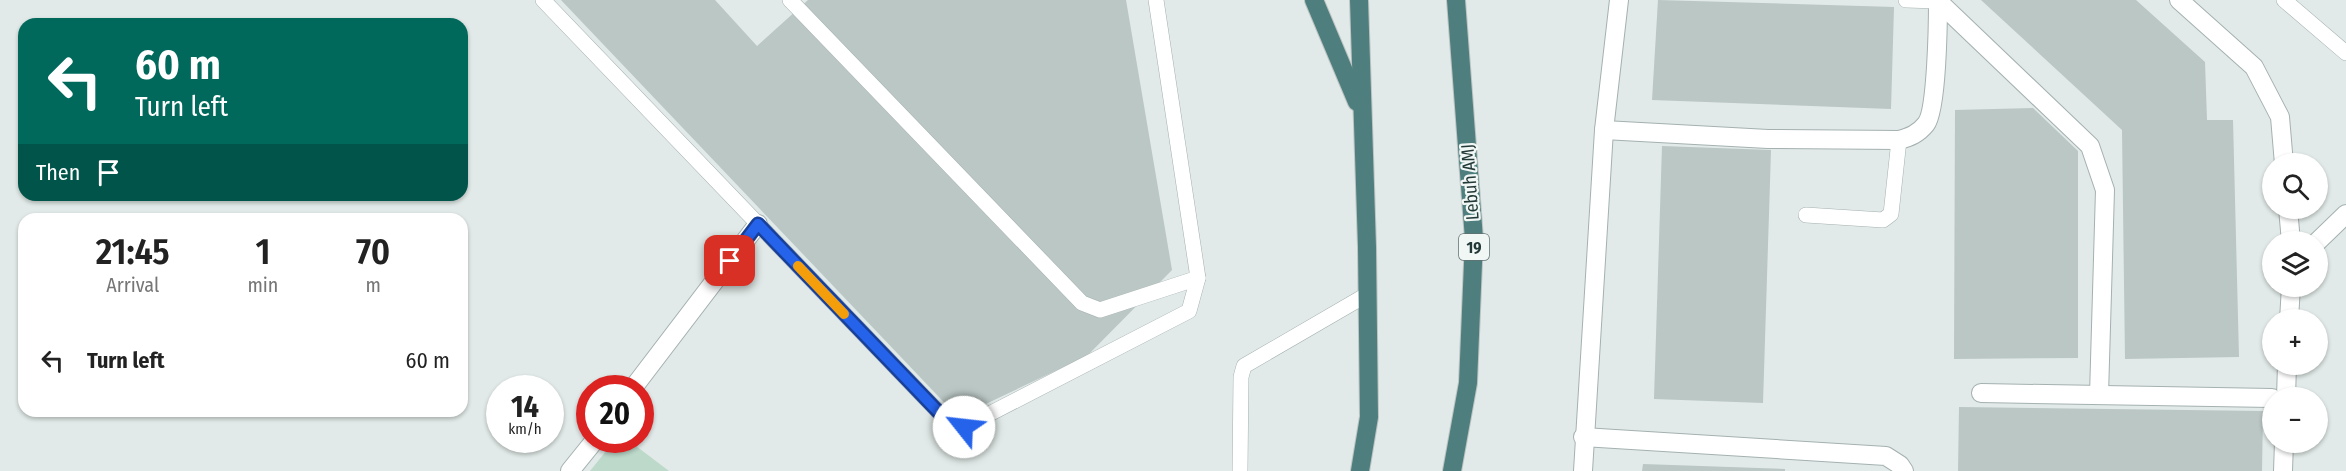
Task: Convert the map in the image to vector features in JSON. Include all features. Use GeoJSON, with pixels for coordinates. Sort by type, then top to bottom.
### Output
{"type":"FeatureCollection","features":[{"type":"Feature","properties":{"kind":"highway"},"geometry":{"type":"LineString","coordinates":[[1314,0],[1362,112]]}},
{"type":"Feature","properties":{"kind":"highway"},"geometry":{"type":"LineString","coordinates":[[1359,0],[1368,294],[1369,417],[1360,471]]}},
{"type":"Feature","properties":{"kind":"highway","name":"Lebuh AMJ"},"geometry":{"type":"LineString","coordinates":[[1452,471],[1468,383],[1474,239],[1456,0]]}},
{"type":"Feature","properties":{"kind":"highway"},"geometry":{"type":"LineString","coordinates":[[1458,23],[1465,0]]}},
{"type":"Feature","properties":{"kind":"street"},"geometry":{"type":"LineString","coordinates":[[1583,471],[1583,437],[1604,130],[1619,0]]}},
{"type":"Feature","properties":{"kind":"street"},"geometry":{"type":"LineString","coordinates":[[2179,0],[2254,67],[2280,117],[2283,153]]}},
{"type":"Feature","properties":{"kind":"street"},"geometry":{"type":"LineString","coordinates":[[1604,130],[1768,139],[1899,140],[1915,135],[1928,122],[1933,103],[1938,1]]}},
{"type":"Feature","properties":{"kind":"street"},"geometry":{"type":"LineString","coordinates":[[1938,1],[2090,146],[2105,190],[2099,395]]}},
{"type":"Feature","properties":{"kind":"street"},"geometry":{"type":"LineString","coordinates":[[2328,231],[2346,214]]}},
{"type":"Feature","properties":{"kind":"street"},"geometry":{"type":"LineString","coordinates":[[643,375],[758,224]]}},
{"type":"Feature","properties":{"kind":"street"},"geometry":{"type":"LineString","coordinates":[[1981,393],[2262,398]]}},
{"type":"Feature","properties":{"kind":"street"},"geometry":{"type":"LineString","coordinates":[[1583,437],[1886,456],[1900,465],[1904,471]]}},
{"type":"Feature","properties":{"kind":"street"},"geometry":{"type":"LineString","coordinates":[[570,471],[585,453]]}},
{"type":"Feature","properties":{"kind":"street"},"geometry":{"type":"LineString","coordinates":[[2283,471],[2284,453]]}},
{"type":"Feature","properties":{"kind":"lane"},"geometry":{"type":"LineString","coordinates":[[543,0],[950,424],[964,427],[1189,311],[1198,278],[1155,0]]}},
{"type":"Feature","properties":{"kind":"lane"},"geometry":{"type":"LineString","coordinates":[[790,0],[1082,303],[1100,310],[1198,278]]}},
{"type":"Feature","properties":{"kind":"lane"},"geometry":{"type":"LineString","coordinates":[[1906,0],[1938,1]]}},
{"type":"Feature","properties":{"kind":"lane"},"geometry":{"type":"LineString","coordinates":[[2284,0],[2346,53]]}},
{"type":"Feature","properties":{"kind":"lane"},"geometry":{"type":"LineString","coordinates":[[1806,215],[1883,220],[1891,214],[1899,140]]}},
{"type":"Feature","properties":{"kind":"lane"},"geometry":{"type":"LineString","coordinates":[[1240,471],[1241,377],[1244,366],[1368,294]]}},
{"type":"Feature","properties":{"kind":"green space"},"geometry":{"type":"Polygon","coordinates":[[[605,453],[645,453],[669,471],[590,471],[605,453]]]}},
{"type":"Feature","properties":{"kind":"building"},"geometry":{"type":"Polygon","coordinates":[[[561,0],[715,0],[757,46],[808,0],[1126,0],[1172,270],[1087,356],[958,417],[561,0]]]}},
{"type":"Feature","properties":{"kind":"building"},"geometry":{"type":"Polygon","coordinates":[[[1658,0],[1894,7],[1891,109],[1652,100],[1658,0]]]}},
{"type":"Feature","properties":{"kind":"building"},"geometry":{"type":"Polygon","coordinates":[[[1981,0],[2136,0],[2205,62],[2207,120],[2233,120],[2239,357],[2125,359],[2122,130],[1981,0]]]}},
{"type":"Feature","properties":{"kind":"building"},"geometry":{"type":"Polygon","coordinates":[[[2033,108],[2078,151],[2078,358],[1954,359],[1955,110],[2033,108]]]}},
{"type":"Feature","properties":{"kind":"building"},"geometry":{"type":"Polygon","coordinates":[[[1662,146],[1771,150],[1763,403],[1654,399],[1662,146]]]}},
{"type":"Feature","properties":{"kind":"building"},"geometry":{"type":"Polygon","coordinates":[[[1959,407],[2262,411],[2262,471],[1958,471],[1959,407]]]}},
{"type":"Feature","properties":{"kind":"building"},"geometry":{"type":"Polygon","coordinates":[[[1643,464],[1785,469],[1785,471],[1642,471],[1643,464]]]}},
{"type":"Feature","properties":{"kind":"slow traffic"},"geometry":{"type":"LineString","coordinates":[[798,266],[844,314]]}},
{"type":"Feature","properties":{"kind":"route"},"geometry":{"type":"LineString","coordinates":[[730,261],[758,224],[950,424],[964,427]]}}]}
